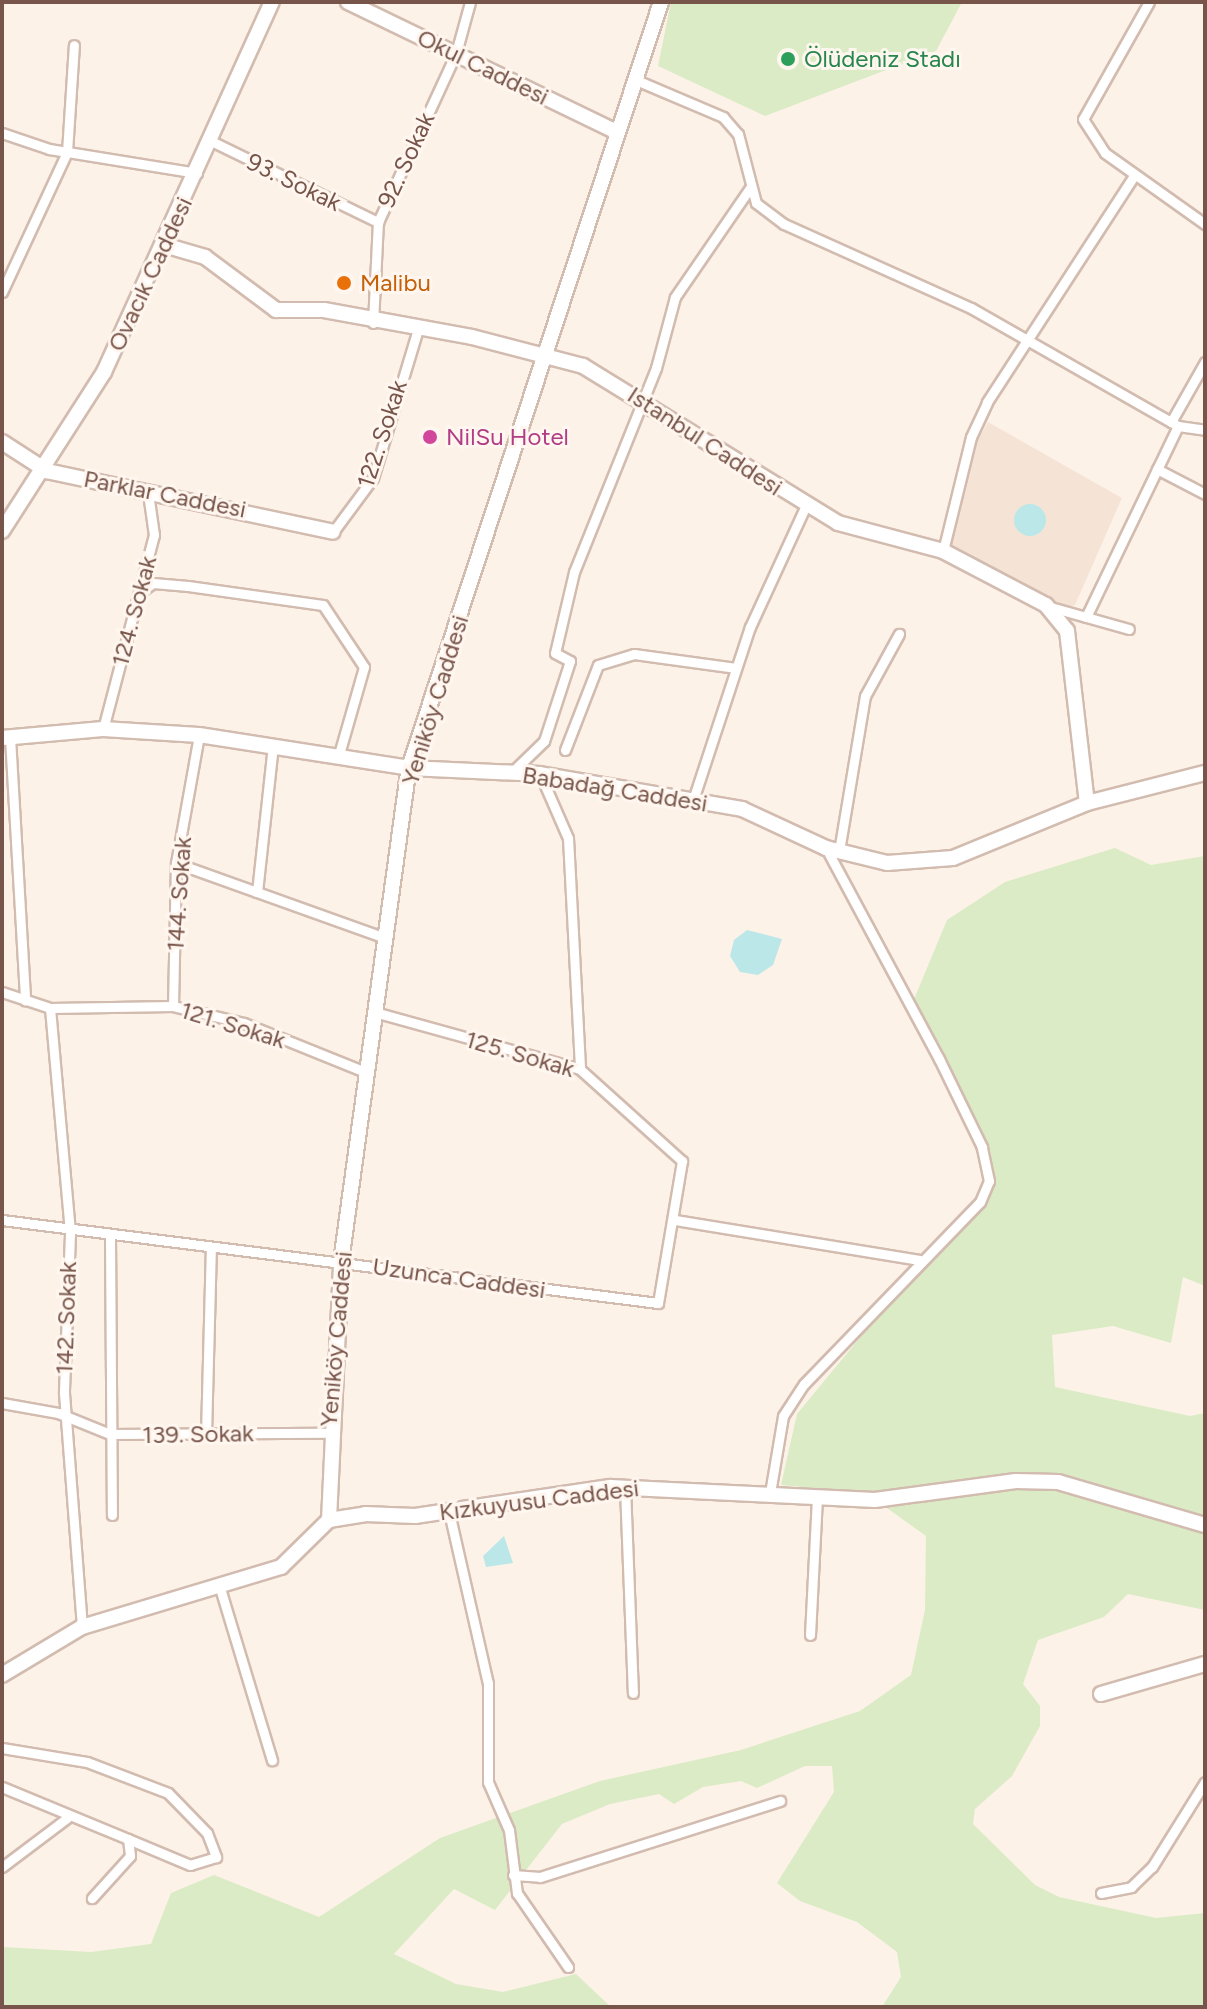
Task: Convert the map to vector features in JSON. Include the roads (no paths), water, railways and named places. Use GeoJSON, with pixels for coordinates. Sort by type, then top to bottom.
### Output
{"type":"FeatureCollection","features":[{"type":"Feature","properties":{"kind":"street","name":"Ovacık Caddesi"},"geometry":{"type":"LineString","coordinates":[[2,531],[47,471],[164,245],[272,2]]}},
{"type":"Feature","properties":{"kind":"street","name":"Okul Caddesi"},"geometry":{"type":"LineString","coordinates":[[348,2],[617,132]]}},
{"type":"Feature","properties":{"kind":"street","name":"92. Sokak"},"geometry":{"type":"LineString","coordinates":[[373,324],[378,222],[456,53],[470,2]]}},
{"type":"Feature","properties":{"kind":"street","name":"Yeniköy Caddesi"},"geometry":{"type":"LineString","coordinates":[[329,1520],[328,1433],[341,1262],[409,768],[661,2]]}},
{"type":"Feature","properties":{"kind":"street"},"geometry":{"type":"LineString","coordinates":[[1149,2],[1083,109],[1105,153],[1133,177],[1205,224]]}},
{"type":"Feature","properties":{"kind":"street"},"geometry":{"type":"LineString","coordinates":[[2,292],[67,152],[74,45]]}},
{"type":"Feature","properties":{"kind":"street"},"geometry":{"type":"LineString","coordinates":[[636,80],[723,117],[738,134],[756,203],[784,224],[1029,340],[1174,424],[1205,430]]}},
{"type":"Feature","properties":{"kind":"street"},"geometry":{"type":"LineString","coordinates":[[2,133],[67,152],[197,173]]}},
{"type":"Feature","properties":{"kind":"street","name":"93. Sokak"},"geometry":{"type":"LineString","coordinates":[[211,141],[378,222]]}},
{"type":"Feature","properties":{"kind":"street"},"geometry":{"type":"LineString","coordinates":[[943,551],[971,437],[1133,177]]}},
{"type":"Feature","properties":{"kind":"street"},"geometry":{"type":"LineString","coordinates":[[511,773],[544,741],[570,661],[555,653],[574,572],[644,401],[675,297],[750,188]]}},
{"type":"Feature","properties":{"kind":"street","name":"Istanbul Caddesi"},"geometry":{"type":"LineString","coordinates":[[164,245],[205,257],[276,310],[324,310],[373,324],[418,329],[583,366],[644,401],[806,505],[865,533],[943,551],[1046,605],[1067,631],[1087,803]]}},
{"type":"Feature","properties":{"kind":"street","name":"122. Sokak"},"geometry":{"type":"LineString","coordinates":[[333,532],[373,478],[418,329]]}},
{"type":"Feature","properties":{"kind":"street"},"geometry":{"type":"LineString","coordinates":[[1086,617],[1205,362]]}},
{"type":"Feature","properties":{"kind":"street","name":"Parklar Caddesi"},"geometry":{"type":"LineString","coordinates":[[2,442],[47,471],[333,532]]}},
{"type":"Feature","properties":{"kind":"street"},"geometry":{"type":"LineString","coordinates":[[1157,469],[1205,494]]}},
{"type":"Feature","properties":{"kind":"street","name":"124. Sokak"},"geometry":{"type":"LineString","coordinates":[[103,729],[143,590],[154,535],[148,493]]}},
{"type":"Feature","properties":{"kind":"street"},"geometry":{"type":"LineString","coordinates":[[693,800],[736,668],[806,505]]}},
{"type":"Feature","properties":{"kind":"street"},"geometry":{"type":"LineString","coordinates":[[143,590],[176,585],[323,605],[364,667],[339,754]]}},
{"type":"Feature","properties":{"kind":"street"},"geometry":{"type":"LineString","coordinates":[[1046,605],[1129,629]]}},
{"type":"Feature","properties":{"kind":"street"},"geometry":{"type":"LineString","coordinates":[[770,1493],[783,1416],[920,1260],[980,1202],[986,1163],[912,1004],[832,849],[865,696],[899,634]]}},
{"type":"Feature","properties":{"kind":"street"},"geometry":{"type":"LineString","coordinates":[[565,750],[598,665],[634,654],[736,668]]}},
{"type":"Feature","properties":{"kind":"street","name":"Babadağ Caddesi"},"geometry":{"type":"LineString","coordinates":[[6,737],[103,729],[199,735],[339,754],[409,768],[540,774],[742,809],[832,849],[887,863],[953,858],[1087,803],[1205,773]]}},
{"type":"Feature","properties":{"kind":"street","name":"144. Sokak"},"geometry":{"type":"LineString","coordinates":[[173,1006],[176,863],[199,735]]}},
{"type":"Feature","properties":{"kind":"street"},"geometry":{"type":"LineString","coordinates":[[6,737],[25,1001]]}},
{"type":"Feature","properties":{"kind":"street"},"geometry":{"type":"LineString","coordinates":[[257,892],[273,744]]}},
{"type":"Feature","properties":{"kind":"street"},"geometry":{"type":"LineString","coordinates":[[540,774],[568,838],[580,1069]]}},
{"type":"Feature","properties":{"kind":"street"},"geometry":{"type":"LineString","coordinates":[[176,863],[386,938]]}},
{"type":"Feature","properties":{"kind":"street","name":"121. Sokak"},"geometry":{"type":"LineString","coordinates":[[2,992],[50,1008],[173,1006],[244,1023],[365,1072]]}},
{"type":"Feature","properties":{"kind":"street","name":"142. Sokak"},"geometry":{"type":"LineString","coordinates":[[50,1008],[70,1234],[63,1324],[71,1421],[68,1498],[82,1627]]}},
{"type":"Feature","properties":{"kind":"street","name":"125. Sokak"},"geometry":{"type":"LineString","coordinates":[[374,1012],[580,1069],[682,1161],[675,1220],[658,1303]]}},
{"type":"Feature","properties":{"kind":"street","name":"Uzunca Caddesi"},"geometry":{"type":"LineString","coordinates":[[2,1220],[70,1234],[341,1262],[658,1303]]}},
{"type":"Feature","properties":{"kind":"street"},"geometry":{"type":"LineString","coordinates":[[675,1220],[920,1260]]}},
{"type":"Feature","properties":{"kind":"street"},"geometry":{"type":"LineString","coordinates":[[110,1238],[112,1515]]}},
{"type":"Feature","properties":{"kind":"street"},"geometry":{"type":"LineString","coordinates":[[206,1435],[211,1248]]}},
{"type":"Feature","properties":{"kind":"street","name":"139. Sokak"},"geometry":{"type":"LineString","coordinates":[[2,1403],[110,1434],[328,1433]]}},
{"type":"Feature","properties":{"kind":"street","name":"Kızkuyusu Caddesi"},"geometry":{"type":"LineString","coordinates":[[329,1520],[449,1512],[625,1487],[875,1500],[1058,1482],[1205,1525]]}},
{"type":"Feature","properties":{"kind":"street"},"geometry":{"type":"LineString","coordinates":[[625,1487],[633,1693]]}},
{"type":"Feature","properties":{"kind":"street"},"geometry":{"type":"LineString","coordinates":[[810,1635],[817,1497]]}},
{"type":"Feature","properties":{"kind":"street"},"geometry":{"type":"LineString","coordinates":[[449,1512],[478,1614],[493,1728],[485,1766],[509,1830],[513,1875],[568,1967]]}},
{"type":"Feature","properties":{"kind":"street"},"geometry":{"type":"LineString","coordinates":[[2,1675],[82,1627],[220,1588],[281,1567],[329,1520]]}},
{"type":"Feature","properties":{"kind":"street"},"geometry":{"type":"LineString","coordinates":[[220,1588],[272,1760]]}},
{"type":"Feature","properties":{"kind":"street"},"geometry":{"type":"LineString","coordinates":[[1101,1694],[1205,1664]]}},
{"type":"Feature","properties":{"kind":"street"},"geometry":{"type":"LineString","coordinates":[[2,1748],[87,1762],[168,1793],[207,1833],[216,1857],[190,1865],[67,1818],[2,1787]]}},
{"type":"Feature","properties":{"kind":"street"},"geometry":{"type":"LineString","coordinates":[[1101,1893],[1131,1887],[1152,1867],[1205,1782]]}},
{"type":"Feature","properties":{"kind":"street"},"geometry":{"type":"LineString","coordinates":[[513,1875],[540,1877],[780,1801]]}},
{"type":"Feature","properties":{"kind":"street"},"geometry":{"type":"LineString","coordinates":[[2,1867],[67,1818]]}},
{"type":"Feature","properties":{"kind":"street"},"geometry":{"type":"LineString","coordinates":[[92,1898],[130,1856],[128,1839]]}},
{"type":"Feature","properties":{"kind":"water"},"geometry":{"type":"Polygon","coordinates":[[[1030,504],[1041,509],[1046,520],[1041,531],[1030,536],[1019,531],[1014,520],[1019,509],[1030,504]]]}},
{"type":"Feature","properties":{"kind":"water"},"geometry":{"type":"Polygon","coordinates":[[[747,930],[782,939],[773,965],[758,975],[740,972],[730,956],[734,940],[747,930]]]}},
{"type":"Feature","properties":{"kind":"water"},"geometry":{"type":"Polygon","coordinates":[[[504,1536],[513,1563],[486,1567],[483,1556],[504,1536]]]}},
{"type":"Feature","properties":{"kind":"place","name":"Ölüdeniz Stadı"},"geometry":{"type":"Point","coordinates":[788,59]}},
{"type":"Feature","properties":{"kind":"place","name":"Malibu"},"geometry":{"type":"Point","coordinates":[344,283]}},
{"type":"Feature","properties":{"kind":"place","name":"NilSu Hotel"},"geometry":{"type":"Point","coordinates":[430,437]}}]}
